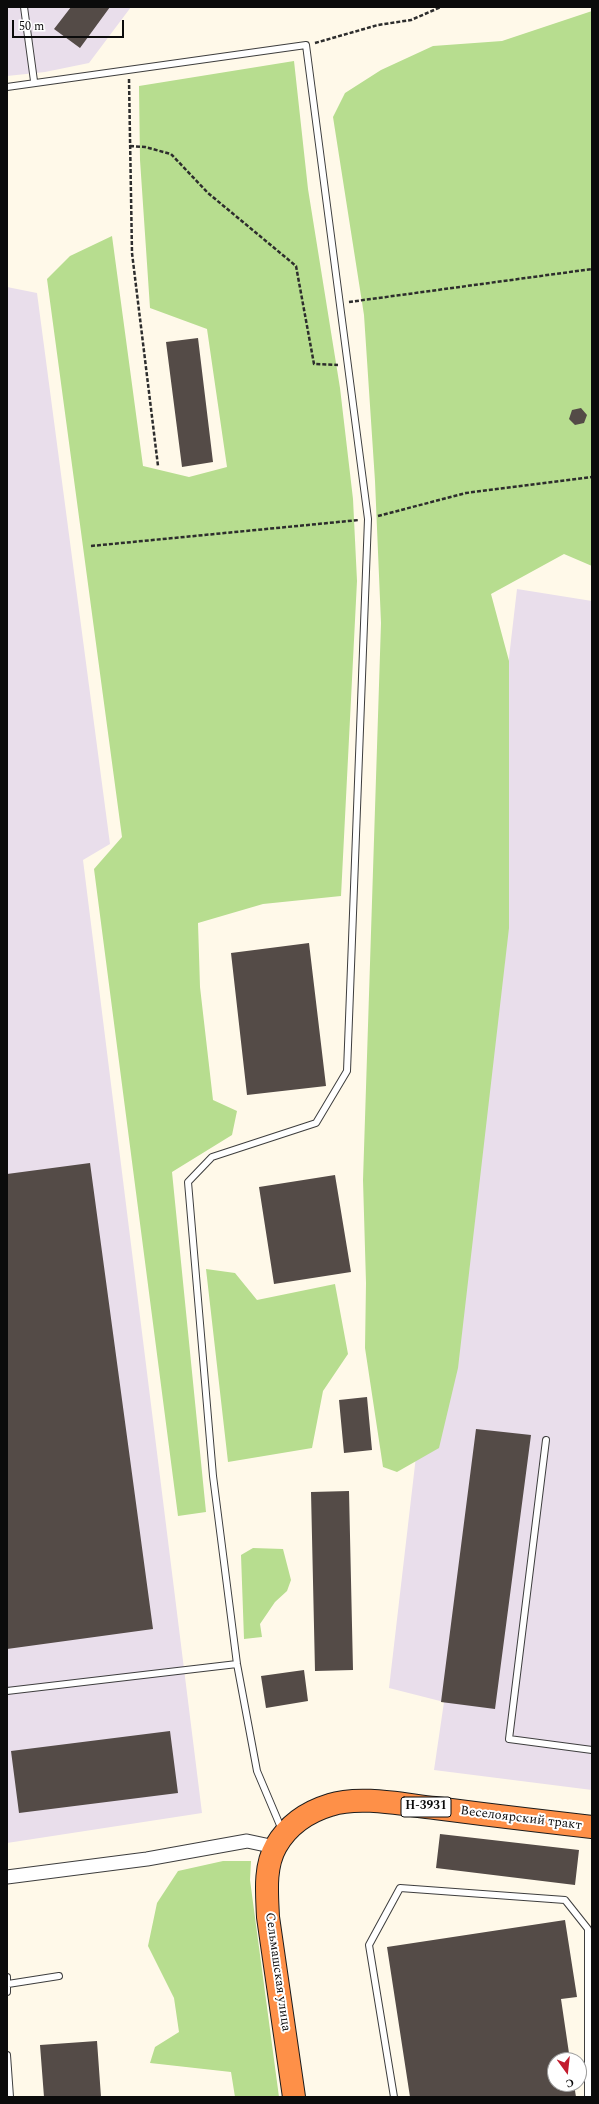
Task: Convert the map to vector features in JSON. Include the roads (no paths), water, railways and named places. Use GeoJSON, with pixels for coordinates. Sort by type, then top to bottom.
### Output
{"type":"FeatureCollection","features":[{"type":"Feature","properties":{"kind":"highway","name":"Веселоярский тракт"},"geometry":{"type":"LineString","coordinates":[[279,1840],[295,1822],[309,1813],[331,1804],[356,1801],[399,1804],[592,1827]]}},
{"type":"Feature","properties":{"kind":"highway","name":"Сельмашская улица"},"geometry":{"type":"LineString","coordinates":[[279,1840],[268,1868],[268,1917],[294,2097]]}},
{"type":"Feature","properties":{"kind":"street"},"geometry":{"type":"LineString","coordinates":[[7,1877],[147,1859],[247,1842],[279,1840]]}},
{"type":"Feature","properties":{"kind":"lane"},"geometry":{"type":"LineString","coordinates":[[24,7],[34,82]]}},
{"type":"Feature","properties":{"kind":"lane"},"geometry":{"type":"LineString","coordinates":[[7,87],[306,45],[368,519],[347,1071],[316,1123],[212,1157],[188,1182],[214,1476],[237,1664],[257,1771],[279,1840]]}},
{"type":"Feature","properties":{"kind":"lane"},"geometry":{"type":"LineString","coordinates":[[546,1440],[509,1739],[592,1750]]}},
{"type":"Feature","properties":{"kind":"lane"},"geometry":{"type":"LineString","coordinates":[[7,1691],[237,1664]]}},
{"type":"Feature","properties":{"kind":"lane"},"geometry":{"type":"LineString","coordinates":[[394,2097],[369,1945],[400,1888],[565,1900],[588,1929],[588,2097]]}},
{"type":"Feature","properties":{"kind":"lane"},"geometry":{"type":"LineString","coordinates":[[8,1984],[59,1976]]}},
{"type":"Feature","properties":{"kind":"lane"},"geometry":{"type":"LineString","coordinates":[[7,1977],[7,1992]]}},
{"type":"Feature","properties":{"kind":"lane"},"geometry":{"type":"LineString","coordinates":[[7,2055],[10,2097]]}}]}
